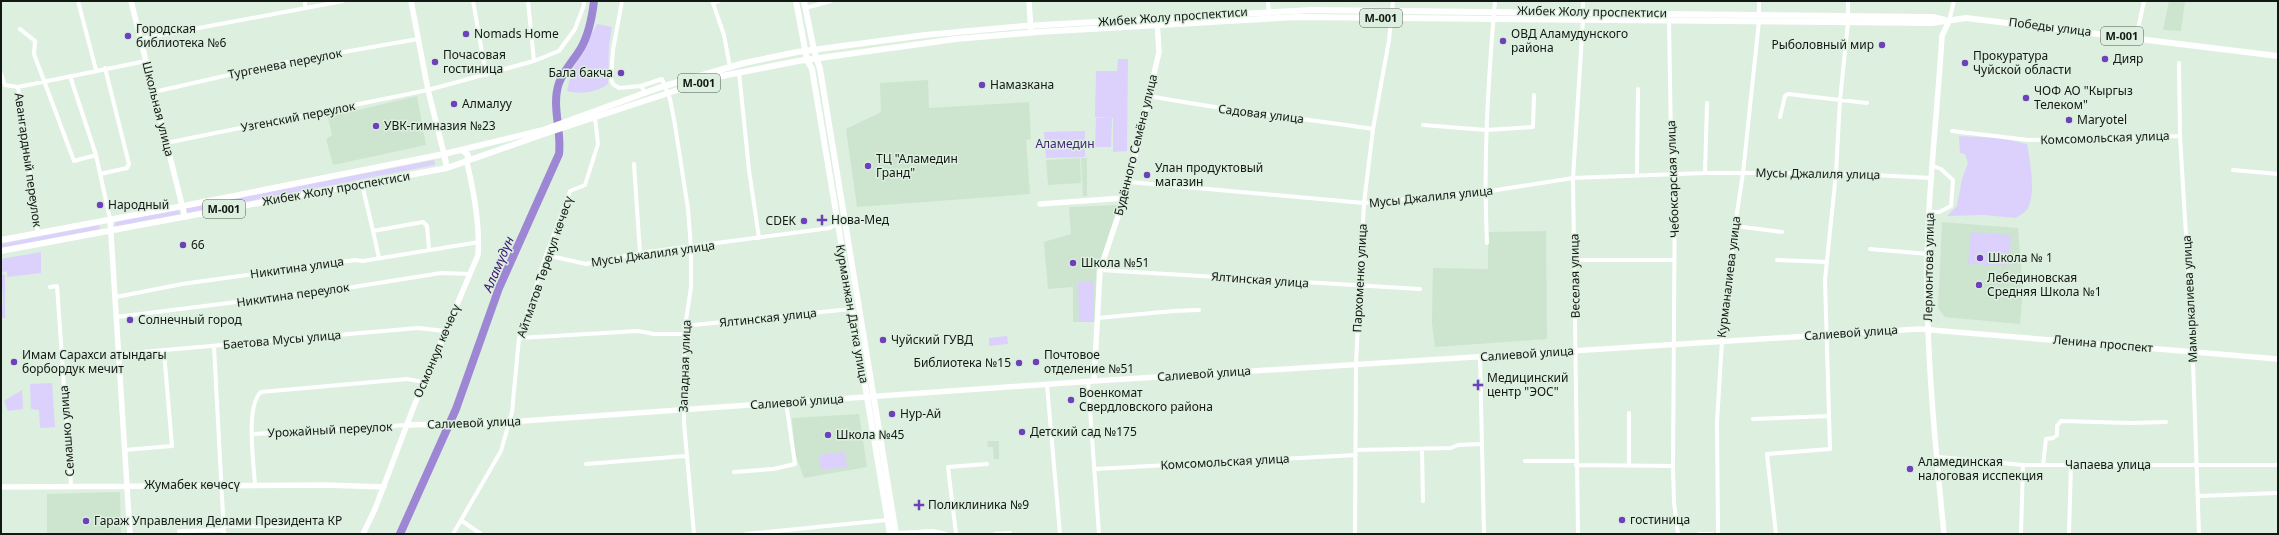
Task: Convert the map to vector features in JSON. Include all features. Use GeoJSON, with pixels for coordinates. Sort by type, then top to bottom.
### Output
{"type":"FeatureCollection","features":[{"type":"Feature","properties":{"kind":"main road","name":"Школьная улица"},"geometry":{"type":"LineString","coordinates":[[131,1],[185,217]]}},
{"type":"Feature","properties":{"kind":"main road"},"geometry":{"type":"LineString","coordinates":[[412,1],[428,90],[447,168]]}},
{"type":"Feature","properties":{"kind":"main road","name":"Курманжан Датка улица"},"geometry":{"type":"LineString","coordinates":[[796,1],[807,60],[812,69],[851,309],[870,397],[894,534]]}},
{"type":"Feature","properties":{"kind":"main road"},"geometry":{"type":"LineString","coordinates":[[1028,1],[1031,29]]}},
{"type":"Feature","properties":{"kind":"main road","name":"Курманжан Датка улица"},"geometry":{"type":"LineString","coordinates":[[804,4],[814,50],[820,69],[870,397],[887,520],[894,534]]}},
{"type":"Feature","properties":{"kind":"main road","name":"Жибек Жолу проспектиси"},"geometry":{"type":"LineString","coordinates":[[807,60],[1031,29],[1157,18],[1269,11],[1393,10],[1669,13],[1759,18]]}},
{"type":"Feature","properties":{"kind":"main road","name":"Будённого Семёна улица"},"geometry":{"type":"LineString","coordinates":[[1094,381],[1100,270],[1129,182],[1159,52],[1157,18]]}},
{"type":"Feature","properties":{"kind":"main road","name":"Жибек Жолу проспектиси"},"geometry":{"type":"LineString","coordinates":[[806,51],[925,35],[1031,29],[1158,25],[1270,18],[1669,20],[1759,18],[1848,19],[1932,23],[1966,18]]}},
{"type":"Feature","properties":{"kind":"main road","name":"Победы улица"},"geometry":{"type":"LineString","coordinates":[[1966,18],[2278,56]]}},
{"type":"Feature","properties":{"kind":"main road","name":"Лермонтова улица"},"geometry":{"type":"LineString","coordinates":[[1944,534],[1928,329],[1928,254],[1942,36],[1949,21]]}},
{"type":"Feature","properties":{"kind":"main road","name":"М-001"},"geometry":{"type":"LineString","coordinates":[[572,123],[595,118],[666,89],[730,67],[806,51]]}},
{"type":"Feature","properties":{"kind":"main road","name":"М-001"},"geometry":{"type":"LineString","coordinates":[[572,123],[645,93],[739,72],[807,60]]}},
{"type":"Feature","properties":{"kind":"main road","name":"Жибек Жолу проспектиси"},"geometry":{"type":"LineString","coordinates":[[1,240],[444,154],[543,132],[572,123]]}},
{"type":"Feature","properties":{"kind":"main road","name":"Жибек Жолу проспектиси"},"geometry":{"type":"LineString","coordinates":[[1,251],[447,168],[467,163],[543,132]]}},
{"type":"Feature","properties":{"kind":"main road"},"geometry":{"type":"LineString","coordinates":[[462,150],[468,155],[467,163]]}},
{"type":"Feature","properties":{"kind":"main road","name":"Осмонкул көчөсү"},"geometry":{"type":"LineString","coordinates":[[363,534],[384,487],[445,331],[478,255],[479,242],[467,163]]}},
{"type":"Feature","properties":{"kind":"main road"},"geometry":{"type":"LineString","coordinates":[[1040,204],[1124,198]]}},
{"type":"Feature","properties":{"kind":"main road"},"geometry":{"type":"LineString","coordinates":[[110,219],[130,534]]}},
{"type":"Feature","properties":{"kind":"main road","name":"Салиевой улица"},"geometry":{"type":"LineString","coordinates":[[408,425],[508,422],[1094,381],[1356,364],[1480,358],[1577,350],[1826,334],[1928,329]]}},
{"type":"Feature","properties":{"kind":"main road","name":"Ленина проспект"},"geometry":{"type":"LineString","coordinates":[[1928,329],[2278,359]]}},
{"type":"Feature","properties":{"kind":"main road","name":"Жумабек көчөсү"},"geometry":{"type":"LineString","coordinates":[[1,487],[220,485],[384,487]]}},
{"type":"Feature","properties":{"kind":"street"},"geometry":{"type":"LineString","coordinates":[[78,1],[96,70]]}},
{"type":"Feature","properties":{"kind":"street"},"geometry":{"type":"LineString","coordinates":[[305,1],[305,8]]}},
{"type":"Feature","properties":{"kind":"street"},"geometry":{"type":"LineString","coordinates":[[140,39],[343,1]]}},
{"type":"Feature","properties":{"kind":"street"},"geometry":{"type":"LineString","coordinates":[[473,1],[486,75]]}},
{"type":"Feature","properties":{"kind":"street"},"geometry":{"type":"LineString","coordinates":[[528,1],[534,61]]}},
{"type":"Feature","properties":{"kind":"street","name":"Узгенский переулок"},"geometry":{"type":"LineString","coordinates":[[166,143],[428,90],[534,61],[559,50],[575,29],[584,5],[584,1]]}},
{"type":"Feature","properties":{"kind":"street"},"geometry":{"type":"LineString","coordinates":[[622,1],[613,50],[611,79],[613,84],[619,88],[641,86],[662,79],[666,89]]}},
{"type":"Feature","properties":{"kind":"street"},"geometry":{"type":"LineString","coordinates":[[719,1],[713,3],[724,35],[730,67]]}},
{"type":"Feature","properties":{"kind":"street"},"geometry":{"type":"LineString","coordinates":[[804,4],[831,1]]}},
{"type":"Feature","properties":{"kind":"street"},"geometry":{"type":"LineString","coordinates":[[1268,1],[1270,18]]}},
{"type":"Feature","properties":{"kind":"street","name":"Пархоменко улица"},"geometry":{"type":"LineString","coordinates":[[1355,534],[1356,364],[1364,203],[1373,128],[1389,40],[1390,18],[1393,10],[1393,1]]}},
{"type":"Feature","properties":{"kind":"street"},"geometry":{"type":"LineString","coordinates":[[1487,243],[1484,192],[1486,130],[1495,1]]}},
{"type":"Feature","properties":{"kind":"street"},"geometry":{"type":"LineString","coordinates":[[1583,1],[1583,12]]}},
{"type":"Feature","properties":{"kind":"street","name":"Курманалиева улица"},"geometry":{"type":"LineString","coordinates":[[1718,534],[1717,422],[1722,341],[1734,226],[1743,173],[1759,18],[1759,1]]}},
{"type":"Feature","properties":{"kind":"street"},"geometry":{"type":"LineString","coordinates":[[1776,534],[1767,454],[1830,449],[1826,334],[1827,262],[1836,173],[1840,100],[1848,19],[1848,1]]}},
{"type":"Feature","properties":{"kind":"street","name":"Лермонтова улица"},"geometry":{"type":"LineString","coordinates":[[1949,21],[1954,1]]}},
{"type":"Feature","properties":{"kind":"street"},"geometry":{"type":"LineString","coordinates":[[2136,38],[2144,1]]}},
{"type":"Feature","properties":{"kind":"street","name":"Чебоксарская улица"},"geometry":{"type":"LineString","coordinates":[[1669,13],[1671,140],[1675,173],[1673,466],[1674,503],[1678,534]]}},
{"type":"Feature","properties":{"kind":"street","name":"Веселая улица"},"geometry":{"type":"LineString","coordinates":[[1578,534],[1576,463],[1577,350],[1573,178],[1583,19]]}},
{"type":"Feature","properties":{"kind":"street"},"geometry":{"type":"LineString","coordinates":[[20,29],[35,41],[34,52],[74,161],[96,154]]}},
{"type":"Feature","properties":{"kind":"street","name":"Тургенева переулок"},"geometry":{"type":"LineString","coordinates":[[154,92],[281,63],[418,39]]}},
{"type":"Feature","properties":{"kind":"street"},"geometry":{"type":"LineString","coordinates":[[1,74],[5,85],[18,87],[105,68],[146,61]]}},
{"type":"Feature","properties":{"kind":"street","name":"Мамыркалиева улица"},"geometry":{"type":"LineString","coordinates":[[2179,63],[2180,136],[2192,352],[2199,534]]}},
{"type":"Feature","properties":{"kind":"street"},"geometry":{"type":"LineString","coordinates":[[100,174],[127,168],[129,164],[105,68]]}},
{"type":"Feature","properties":{"kind":"street"},"geometry":{"type":"LineString","coordinates":[[739,72],[749,170],[760,238]]}},
{"type":"Feature","properties":{"kind":"street"},"geometry":{"type":"LineString","coordinates":[[70,76],[96,154],[110,219]]}},
{"type":"Feature","properties":{"kind":"street"},"geometry":{"type":"LineString","coordinates":[[641,86],[645,93]]}},
{"type":"Feature","properties":{"kind":"street","name":"Авангардный переулок"},"geometry":{"type":"LineString","coordinates":[[18,87],[38,233]]}},
{"type":"Feature","properties":{"kind":"street","name":"Западная улица"},"geometry":{"type":"LineString","coordinates":[[666,89],[675,125],[688,209],[691,248],[691,287],[684,326],[684,410],[685,456],[694,534]]}},
{"type":"Feature","properties":{"kind":"street"},"geometry":{"type":"LineString","coordinates":[[1636,175],[1638,89]]}},
{"type":"Feature","properties":{"kind":"street"},"geometry":{"type":"LineString","coordinates":[[1780,117],[1787,94],[1867,103]]}},
{"type":"Feature","properties":{"kind":"street"},"geometry":{"type":"LineString","coordinates":[[1423,125],[1486,130],[1532,127],[1534,95]]}},
{"type":"Feature","properties":{"kind":"street","name":"Садовая улица"},"geometry":{"type":"LineString","coordinates":[[1149,96],[1212,108],[1247,111],[1373,128]]}},
{"type":"Feature","properties":{"kind":"street"},"geometry":{"type":"LineString","coordinates":[[1705,173],[1707,103]]}},
{"type":"Feature","properties":{"kind":"street","name":"Айтматов Төрөкул көчөсү"},"geometry":{"type":"LineString","coordinates":[[453,534],[502,451],[508,422],[512,412],[519,338],[546,255],[570,191],[585,185],[598,144],[595,118]]}},
{"type":"Feature","properties":{"kind":"street","name":"Комсомольская улица"},"geometry":{"type":"LineString","coordinates":[[1952,132],[2029,140],[2180,136]]}},
{"type":"Feature","properties":{"kind":"street"},"geometry":{"type":"LineString","coordinates":[[634,164],[640,253]]}},
{"type":"Feature","properties":{"kind":"street"},"geometry":{"type":"LineString","coordinates":[[1930,212],[1939,212],[1952,206],[1953,180],[1941,170],[1933,166]]}},
{"type":"Feature","properties":{"kind":"street"},"geometry":{"type":"LineString","coordinates":[[2233,170],[2278,174]]}},
{"type":"Feature","properties":{"kind":"street","name":"Мусы Джалиля улица"},"geometry":{"type":"LineString","coordinates":[[1129,182],[1364,203],[1484,192],[1573,178],[1675,173],[1836,173],[1932,178]]}},
{"type":"Feature","properties":{"kind":"street"},"geometry":{"type":"LineString","coordinates":[[362,184],[379,258]]}},
{"type":"Feature","properties":{"kind":"street"},"geometry":{"type":"LineString","coordinates":[[373,231],[423,222],[427,226],[429,249]]}},
{"type":"Feature","properties":{"kind":"street","name":"Мусы Джалиля улица"},"geometry":{"type":"LineString","coordinates":[[546,255],[586,264],[640,253],[691,248],[830,228],[837,224]]}},
{"type":"Feature","properties":{"kind":"street"},"geometry":{"type":"LineString","coordinates":[[1734,226],[1782,232]]}},
{"type":"Feature","properties":{"kind":"street","name":"Никитина улица"},"geometry":{"type":"LineString","coordinates":[[116,297],[182,284],[379,258],[479,242]]}},
{"type":"Feature","properties":{"kind":"street"},"geometry":{"type":"LineString","coordinates":[[1870,249],[1928,254]]}},
{"type":"Feature","properties":{"kind":"street"},"geometry":{"type":"LineString","coordinates":[[1777,260],[1796,259],[1827,262]]}},
{"type":"Feature","properties":{"kind":"street"},"geometry":{"type":"LineString","coordinates":[[1574,260],[1674,260]]}},
{"type":"Feature","properties":{"kind":"street","name":"Ялтинская улица"},"geometry":{"type":"LineString","coordinates":[[1100,270],[1420,289]]}},
{"type":"Feature","properties":{"kind":"street","name":"Никитина переулок"},"geometry":{"type":"LineString","coordinates":[[117,317],[347,288],[441,273],[470,274]]}},
{"type":"Feature","properties":{"kind":"street","name":"Семашко улица"},"geometry":{"type":"LineString","coordinates":[[50,287],[57,286],[71,486]]}},
{"type":"Feature","properties":{"kind":"street","name":"Ялтинская улица"},"geometry":{"type":"LineString","coordinates":[[684,326],[851,309]]}},
{"type":"Feature","properties":{"kind":"street"},"geometry":{"type":"LineString","coordinates":[[1098,318],[1199,310]]}},
{"type":"Feature","properties":{"kind":"street","name":"Баетова Мусы улица"},"geometry":{"type":"LineString","coordinates":[[119,354],[164,352],[418,328],[445,331]]}},
{"type":"Feature","properties":{"kind":"street"},"geometry":{"type":"LineString","coordinates":[[519,338],[638,331],[654,334],[684,334]]}},
{"type":"Feature","properties":{"kind":"street"},"geometry":{"type":"LineString","coordinates":[[214,347],[223,530]]}},
{"type":"Feature","properties":{"kind":"street"},"geometry":{"type":"LineString","coordinates":[[125,450],[172,446],[164,352]]}},
{"type":"Feature","properties":{"kind":"street"},"geometry":{"type":"LineString","coordinates":[[1480,358],[1480,444],[1484,534]]}},
{"type":"Feature","properties":{"kind":"street"},"geometry":{"type":"LineString","coordinates":[[255,485],[252,434],[256,396],[261,392],[407,379],[424,382]]}},
{"type":"Feature","properties":{"kind":"street"},"geometry":{"type":"LineString","coordinates":[[1088,382],[1099,534]]}},
{"type":"Feature","properties":{"kind":"street"},"geometry":{"type":"LineString","coordinates":[[1047,385],[1060,534]]}},
{"type":"Feature","properties":{"kind":"street"},"geometry":{"type":"LineString","coordinates":[[734,472],[772,469],[795,464],[786,402]]}},
{"type":"Feature","properties":{"kind":"street"},"geometry":{"type":"LineString","coordinates":[[1629,413],[1629,466]]}},
{"type":"Feature","properties":{"kind":"street"},"geometry":{"type":"LineString","coordinates":[[1753,419],[1829,416]]}},
{"type":"Feature","properties":{"kind":"street"},"geometry":{"type":"LineString","coordinates":[[2043,465],[2046,439],[2053,438],[2057,435],[2057,426],[2061,421],[2131,423],[2166,422]]}},
{"type":"Feature","properties":{"kind":"street","name":"Урожайный переулок"},"geometry":{"type":"LineString","coordinates":[[252,434],[408,425]]}},
{"type":"Feature","properties":{"kind":"street"},"geometry":{"type":"LineString","coordinates":[[1356,450],[1451,448],[1458,445],[1480,444]]}},
{"type":"Feature","properties":{"kind":"street"},"geometry":{"type":"LineString","coordinates":[[1422,449],[1423,501]]}},
{"type":"Feature","properties":{"kind":"street","name":"Комсомольская улица"},"geometry":{"type":"LineString","coordinates":[[1094,470],[1356,455]]}},
{"type":"Feature","properties":{"kind":"street"},"geometry":{"type":"LineString","coordinates":[[586,464],[685,456]]}},
{"type":"Feature","properties":{"kind":"street","name":"Чапаева улица"},"geometry":{"type":"LineString","coordinates":[[1938,457],[2043,465],[2278,465]]}},
{"type":"Feature","properties":{"kind":"street"},"geometry":{"type":"LineString","coordinates":[[1525,461],[1629,466],[1673,466]]}},
{"type":"Feature","properties":{"kind":"street"},"geometry":{"type":"LineString","coordinates":[[956,534],[948,467],[987,464]]}},
{"type":"Feature","properties":{"kind":"street"},"geometry":{"type":"LineString","coordinates":[[2020,534],[2023,464]]}},
{"type":"Feature","properties":{"kind":"street"},"geometry":{"type":"LineString","coordinates":[[2069,534],[2071,465]]}},
{"type":"Feature","properties":{"kind":"street"},"geometry":{"type":"LineString","coordinates":[[2198,496],[2278,493]]}},
{"type":"Feature","properties":{"kind":"street"},"geometry":{"type":"LineString","coordinates":[[746,534],[887,520]]}},
{"type":"Feature","properties":{"kind":"street"},"geometry":{"type":"LineString","coordinates":[[462,521],[481,534]]}},
{"type":"Feature","properties":{"kind":"street"},"geometry":{"type":"LineString","coordinates":[[179,531],[285,526]]}},
{"type":"Feature","properties":{"kind":"street"},"geometry":{"type":"LineString","coordinates":[[894,534],[933,531],[946,534]]}},
{"type":"Feature","properties":{"kind":"street"},"geometry":{"type":"LineString","coordinates":[[995,534],[1010,533]]}},
{"type":"Feature","properties":{"kind":"street"},"geometry":{"type":"LineString","coordinates":[[1699,534],[1712,534]]}},
{"type":"Feature","properties":{"kind":"shaded area"},"geometry":{"type":"Polygon","coordinates":[[[2169,1],[2185,1],[2181,31],[2163,30],[2169,1]]]}},
{"type":"Feature","properties":{"kind":"shaded area"},"geometry":{"type":"Polygon","coordinates":[[[928,80],[929,108],[1029,102],[1031,139],[1026,140],[1030,194],[857,207],[846,129],[881,112],[880,83],[928,80]]]}},
{"type":"Feature","properties":{"kind":"shaded area","name":"УВК-гимназия №23"},"geometry":{"type":"Polygon","coordinates":[[[417,96],[426,145],[333,165],[326,139],[332,135],[328,117],[417,96]]]}},
{"type":"Feature","properties":{"kind":"shaded area"},"geometry":{"type":"Polygon","coordinates":[[[1080,158],[1081,183],[1048,185],[1046,160],[1080,158]]]}},
{"type":"Feature","properties":{"kind":"shaded area"},"geometry":{"type":"Polygon","coordinates":[[[1081,158],[1087,158],[1087,196],[1083,196],[1081,158]]]}},
{"type":"Feature","properties":{"kind":"shaded area","name":"Школа №51"},"geometry":{"type":"Polygon","coordinates":[[[1119,205],[1104,254],[1096,271],[1095,322],[1073,322],[1073,287],[1048,289],[1044,242],[1071,234],[1069,207],[1119,205]]]}},
{"type":"Feature","properties":{"kind":"shaded area","name":"Школа № 1"},"geometry":{"type":"Polygon","coordinates":[[[1942,222],[2018,228],[2023,288],[2020,324],[1945,317],[1938,308],[1942,222]]]}},
{"type":"Feature","properties":{"kind":"shaded area"},"geometry":{"type":"Polygon","coordinates":[[[1546,231],[1547,339],[1435,347],[1432,323],[1433,268],[1488,269],[1488,232],[1546,231]]]}},
{"type":"Feature","properties":{"kind":"shaded area","name":"Школа №45"},"geometry":{"type":"Polygon","coordinates":[[[859,414],[867,467],[804,478],[795,453],[792,418],[859,414]]]}},
{"type":"Feature","properties":{"kind":"shaded area"},"geometry":{"type":"Polygon","coordinates":[[[987,441],[999,441],[999,459],[994,459],[993,447],[988,447],[987,441]]]}},
{"type":"Feature","properties":{"kind":"shaded area"},"geometry":{"type":"Polygon","coordinates":[[[120,492],[121,534],[47,534],[47,494],[120,492]]]}},
{"type":"Feature","properties":{"kind":"green space"},"geometry":{"type":"Polygon","coordinates":[[[597,24],[612,27],[609,45],[608,84],[604,87],[589,92],[578,93],[567,91],[571,73],[597,24]]]}},
{"type":"Feature","properties":{"kind":"green space"},"geometry":{"type":"Polygon","coordinates":[[[1118,59],[1128,59],[1127,151],[1113,152],[1113,118],[1095,117],[1096,71],[1117,71],[1118,59]]]}},
{"type":"Feature","properties":{"kind":"green space"},"geometry":{"type":"Polygon","coordinates":[[[1096,118],[1112,118],[1111,147],[1095,147],[1096,118]]]}},
{"type":"Feature","properties":{"kind":"green space","name":"Аламедин"},"geometry":{"type":"Polygon","coordinates":[[[1085,131],[1085,157],[1046,158],[1044,132],[1085,131]]]}},
{"type":"Feature","properties":{"kind":"green space"},"geometry":{"type":"Polygon","coordinates":[[[1959,136],[1999,138],[2027,144],[2031,168],[2032,194],[2028,208],[2024,212],[2016,218],[1984,215],[1947,216],[1957,206],[1962,179],[1968,163],[1965,154],[1960,153],[1959,136]]]}},
{"type":"Feature","properties":{"kind":"green space"},"geometry":{"type":"Polygon","coordinates":[[[434,160],[435,165],[187,213],[186,208],[434,160]]]}},
{"type":"Feature","properties":{"kind":"green space"},"geometry":{"type":"Polygon","coordinates":[[[179,210],[180,214],[117,226],[114,225],[117,221],[179,210]]]}},
{"type":"Feature","properties":{"kind":"green space"},"geometry":{"type":"Polygon","coordinates":[[[99,225],[100,229],[1,248],[1,244],[99,225]]]}},
{"type":"Feature","properties":{"kind":"green space"},"geometry":{"type":"Polygon","coordinates":[[[1971,232],[2011,235],[2009,266],[1968,264],[1971,232]]]}},
{"type":"Feature","properties":{"kind":"green space"},"geometry":{"type":"Polygon","coordinates":[[[41,252],[41,273],[7,277],[7,271],[1,273],[1,259],[41,252]]]}},
{"type":"Feature","properties":{"kind":"green space"},"geometry":{"type":"Polygon","coordinates":[[[5,274],[5,318],[1,318],[3,300],[1,275],[5,274]]]}},
{"type":"Feature","properties":{"kind":"green space"},"geometry":{"type":"Polygon","coordinates":[[[1078,281],[1093,281],[1093,322],[1079,322],[1078,281]]]}},
{"type":"Feature","properties":{"kind":"green space"},"geometry":{"type":"Polygon","coordinates":[[[1007,336],[1008,344],[989,346],[989,338],[1007,336]]]}},
{"type":"Feature","properties":{"kind":"green space"},"geometry":{"type":"Polygon","coordinates":[[[52,383],[55,427],[40,428],[39,410],[31,409],[30,384],[52,383]]]}},
{"type":"Feature","properties":{"kind":"green space"},"geometry":{"type":"Polygon","coordinates":[[[22,390],[23,409],[8,411],[4,401],[22,390]]]}},
{"type":"Feature","properties":{"kind":"green space"},"geometry":{"type":"Polygon","coordinates":[[[845,452],[847,467],[821,470],[819,455],[845,452]]]}},
{"type":"Feature","properties":{"kind":"waterway","name":"Аламүдүн"},"geometry":{"type":"LineString","coordinates":[[400,534],[456,409],[499,288],[559,154],[560,145],[556,109],[559,83],[566,69],[581,48],[586,37],[594,1]]}},
{"type":"Feature","properties":{"kind":"place","name":"Nomads Home"},"geometry":{"type":"Point","coordinates":[466,34]}},
{"type":"Feature","properties":{"kind":"place","name":"Городская библиотека №6"},"geometry":{"type":"Point","coordinates":[128,36]}},
{"type":"Feature","properties":{"kind":"place","name":"ОВД Аламудунского района"},"geometry":{"type":"Point","coordinates":[1503,41]}},
{"type":"Feature","properties":{"kind":"place","name":"Рыболовный мир"},"geometry":{"type":"Point","coordinates":[1882,45]}},
{"type":"Feature","properties":{"kind":"place","name":"Дияр"},"geometry":{"type":"Point","coordinates":[2105,59]}},
{"type":"Feature","properties":{"kind":"place","name":"Почасовая гостиница"},"geometry":{"type":"Point","coordinates":[435,62]}},
{"type":"Feature","properties":{"kind":"place","name":"Прокуратура Чуйской области"},"geometry":{"type":"Point","coordinates":[1965,63]}},
{"type":"Feature","properties":{"kind":"place","name":"Бала бакча"},"geometry":{"type":"Point","coordinates":[621,73]}},
{"type":"Feature","properties":{"kind":"place","name":"Намазкана"},"geometry":{"type":"Point","coordinates":[982,85]}},
{"type":"Feature","properties":{"kind":"place","name":"ЧОФ АО \"Кыргыз Телеком\""},"geometry":{"type":"Point","coordinates":[2026,98]}},
{"type":"Feature","properties":{"kind":"place","name":"Алмалуу"},"geometry":{"type":"Point","coordinates":[454,104]}},
{"type":"Feature","properties":{"kind":"place","name":"Maryotel"},"geometry":{"type":"Point","coordinates":[2069,120]}},
{"type":"Feature","properties":{"kind":"place","name":"УВК-гимназия №23"},"geometry":{"type":"Point","coordinates":[376,126]}},
{"type":"Feature","properties":{"kind":"place","name":"ТЦ \"Аламедин Гранд\""},"geometry":{"type":"Point","coordinates":[868,166]}},
{"type":"Feature","properties":{"kind":"place","name":"Улан продуктовый магазин"},"geometry":{"type":"Point","coordinates":[1147,175]}},
{"type":"Feature","properties":{"kind":"place","name":"Народный"},"geometry":{"type":"Point","coordinates":[100,205]}},
{"type":"Feature","properties":{"kind":"place","name":"Нова-Мед"},"geometry":{"type":"Point","coordinates":[822,220]}},
{"type":"Feature","properties":{"kind":"place","name":"CDEK"},"geometry":{"type":"Point","coordinates":[804,221]}},
{"type":"Feature","properties":{"kind":"place","name":"66"},"geometry":{"type":"Point","coordinates":[183,245]}},
{"type":"Feature","properties":{"kind":"place","name":"Школа № 1"},"geometry":{"type":"Point","coordinates":[1980,258]}},
{"type":"Feature","properties":{"kind":"place","name":"Школа №51"},"geometry":{"type":"Point","coordinates":[1073,263]}},
{"type":"Feature","properties":{"kind":"place","name":"Лебединовская Средняя Школа №1"},"geometry":{"type":"Point","coordinates":[1979,285]}},
{"type":"Feature","properties":{"kind":"place","name":"Солнечный город"},"geometry":{"type":"Point","coordinates":[130,320]}},
{"type":"Feature","properties":{"kind":"place","name":"Чуйский ГУВД"},"geometry":{"type":"Point","coordinates":[883,340]}},
{"type":"Feature","properties":{"kind":"place","name":"Имам Сарахси атындагы борбордук мечит"},"geometry":{"type":"Point","coordinates":[14,362]}},
{"type":"Feature","properties":{"kind":"place","name":"Почтовое отделение №51"},"geometry":{"type":"Point","coordinates":[1036,362]}},
{"type":"Feature","properties":{"kind":"place","name":"Библиотека №15"},"geometry":{"type":"Point","coordinates":[1019,363]}},
{"type":"Feature","properties":{"kind":"place","name":"Медицинский центр \"ЭОС\""},"geometry":{"type":"Point","coordinates":[1478,385]}},
{"type":"Feature","properties":{"kind":"place","name":"Военкомат Свердловского района"},"geometry":{"type":"Point","coordinates":[1071,400]}},
{"type":"Feature","properties":{"kind":"place","name":"Нур-Ай"},"geometry":{"type":"Point","coordinates":[892,414]}},
{"type":"Feature","properties":{"kind":"place","name":"Детский сад №175"},"geometry":{"type":"Point","coordinates":[1022,432]}},
{"type":"Feature","properties":{"kind":"place","name":"Школа №45"},"geometry":{"type":"Point","coordinates":[828,435]}},
{"type":"Feature","properties":{"kind":"place","name":"Аламединская налоговая исспекция"},"geometry":{"type":"Point","coordinates":[1910,469]}},
{"type":"Feature","properties":{"kind":"place","name":"Поликлиника №9"},"geometry":{"type":"Point","coordinates":[919,505]}},
{"type":"Feature","properties":{"kind":"place","name":"гостиница"},"geometry":{"type":"Point","coordinates":[1622,520]}},
{"type":"Feature","properties":{"kind":"place","name":"Гараж Управления Делами Президента КР"},"geometry":{"type":"Point","coordinates":[86,521]}}]}
